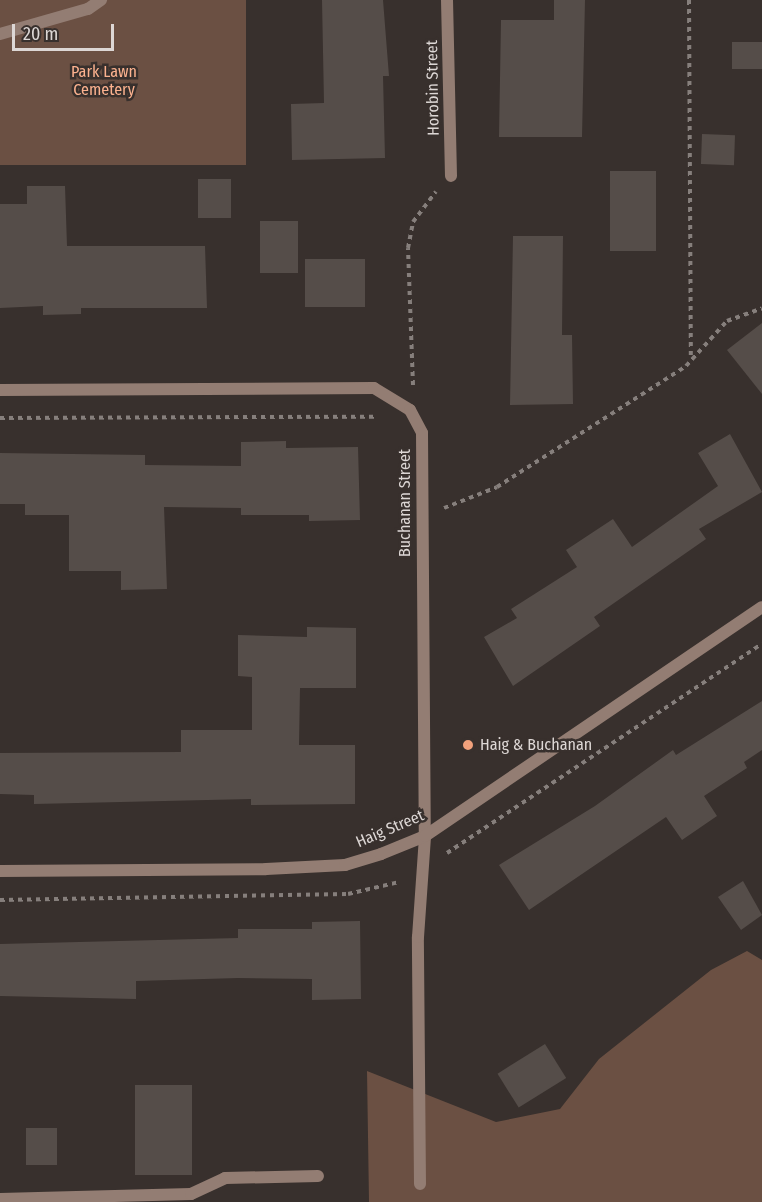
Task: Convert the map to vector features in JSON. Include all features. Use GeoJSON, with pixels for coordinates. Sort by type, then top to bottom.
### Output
{"type":"FeatureCollection","features":[{"type":"Feature","properties":{"kind":"street"},"geometry":{"type":"LineString","coordinates":[[0,34],[88,9],[101,0]]}},
{"type":"Feature","properties":{"kind":"street","name":"Horobin Street"},"geometry":{"type":"LineString","coordinates":[[447,0],[451,176]]}},
{"type":"Feature","properties":{"kind":"street"},"geometry":{"type":"LineString","coordinates":[[0,390],[374,388],[410,410]]}},
{"type":"Feature","properties":{"kind":"street","name":"Buchanan Street"},"geometry":{"type":"LineString","coordinates":[[410,410],[422,433],[424,836],[417,938],[420,1184]]}},
{"type":"Feature","properties":{"kind":"street","name":"Haig Street"},"geometry":{"type":"LineString","coordinates":[[0,871],[345,865],[424,836],[762,607]]}},
{"type":"Feature","properties":{"kind":"street"},"geometry":{"type":"LineString","coordinates":[[0,1199],[191,1194],[225,1178],[318,1176]]}},
{"type":"Feature","properties":{"kind":"path"},"geometry":{"type":"LineString","coordinates":[[689,0],[691,356]]}},
{"type":"Feature","properties":{"kind":"path"},"geometry":{"type":"LineString","coordinates":[[410,410],[415,372],[406,293],[413,222],[451,176]]}},
{"type":"Feature","properties":{"kind":"path"},"geometry":{"type":"LineString","coordinates":[[422,517],[497,487],[686,366],[691,356],[727,321],[762,308]]}},
{"type":"Feature","properties":{"kind":"path"},"geometry":{"type":"LineString","coordinates":[[0,418],[376,417]]}},
{"type":"Feature","properties":{"kind":"green space","name":"Park Lawn Cemetery"},"geometry":{"type":"Polygon","coordinates":[[[0,0],[246,0],[246,165],[0,165],[0,0]]]}},
{"type":"Feature","properties":{"kind":"green space"},"geometry":{"type":"Polygon","coordinates":[[[747,951],[762,960],[762,1202],[369,1202],[367,1071],[496,1122],[560,1109],[599,1059],[711,970],[747,951]]]}},
{"type":"Feature","properties":{"kind":"building"},"geometry":{"type":"Polygon","coordinates":[[[322,0],[383,0],[389,76],[383,76],[385,158],[292,160],[291,104],[324,103],[322,0]]]}},
{"type":"Feature","properties":{"kind":"building"},"geometry":{"type":"Polygon","coordinates":[[[554,0],[585,0],[582,137],[499,137],[501,20],[554,20],[554,0]]]}},
{"type":"Feature","properties":{"kind":"building"},"geometry":{"type":"Polygon","coordinates":[[[732,42],[762,42],[762,69],[732,69],[732,42]]]}},
{"type":"Feature","properties":{"kind":"building"},"geometry":{"type":"Polygon","coordinates":[[[702,134],[735,135],[734,165],[701,164],[702,134]]]}},
{"type":"Feature","properties":{"kind":"building"},"geometry":{"type":"Polygon","coordinates":[[[610,171],[656,171],[656,251],[610,251],[610,171]]]}},
{"type":"Feature","properties":{"kind":"building"},"geometry":{"type":"Polygon","coordinates":[[[198,179],[231,179],[231,218],[198,218],[198,179]]]}},
{"type":"Feature","properties":{"kind":"building"},"geometry":{"type":"Polygon","coordinates":[[[27,186],[65,186],[67,246],[205,246],[207,308],[81,308],[81,314],[43,315],[43,306],[0,308],[0,204],[27,204],[27,186]]]}},
{"type":"Feature","properties":{"kind":"building"},"geometry":{"type":"Polygon","coordinates":[[[260,221],[298,221],[298,273],[260,273],[260,221]]]}},
{"type":"Feature","properties":{"kind":"building"},"geometry":{"type":"Polygon","coordinates":[[[513,236],[563,236],[562,335],[572,335],[573,404],[510,405],[513,236]]]}},
{"type":"Feature","properties":{"kind":"building"},"geometry":{"type":"Polygon","coordinates":[[[305,259],[365,259],[365,307],[305,307],[305,259]]]}},
{"type":"Feature","properties":{"kind":"building"},"geometry":{"type":"Polygon","coordinates":[[[762,323],[762,394],[727,350],[762,323]]]}},
{"type":"Feature","properties":{"kind":"building"},"geometry":{"type":"Polygon","coordinates":[[[730,434],[762,492],[699,529],[706,539],[594,617],[600,626],[513,686],[484,637],[517,618],[511,609],[577,567],[566,550],[613,519],[632,547],[718,486],[698,453],[730,434]]]}},
{"type":"Feature","properties":{"kind":"building"},"geometry":{"type":"Polygon","coordinates":[[[286,441],[286,448],[358,447],[360,520],[309,521],[309,515],[241,515],[241,508],[164,507],[167,589],[121,590],[121,571],[69,571],[69,515],[25,515],[25,504],[0,504],[0,453],[145,455],[145,465],[241,466],[241,442],[286,441]]]}},
{"type":"Feature","properties":{"kind":"building"},"geometry":{"type":"Polygon","coordinates":[[[307,627],[356,628],[356,688],[300,688],[299,745],[355,745],[355,804],[251,805],[251,799],[34,804],[34,795],[0,794],[0,753],[181,752],[181,730],[252,730],[252,677],[238,676],[238,635],[307,637],[307,627]]]}},
{"type":"Feature","properties":{"kind":"building"},"geometry":{"type":"Polygon","coordinates":[[[762,701],[762,750],[744,762],[747,768],[704,796],[717,816],[682,840],[666,817],[529,910],[499,865],[595,806],[673,750],[676,755],[762,701]]]}},
{"type":"Feature","properties":{"kind":"building"},"geometry":{"type":"Polygon","coordinates":[[[743,881],[762,915],[741,930],[718,897],[743,881]]]}},
{"type":"Feature","properties":{"kind":"building"},"geometry":{"type":"Polygon","coordinates":[[[360,921],[361,999],[312,1000],[312,979],[238,978],[136,981],[136,999],[0,996],[0,944],[238,938],[238,929],[312,929],[312,922],[360,921]]]}},
{"type":"Feature","properties":{"kind":"building"},"geometry":{"type":"Polygon","coordinates":[[[545,1044],[566,1078],[519,1108],[498,1074],[545,1044]]]}},
{"type":"Feature","properties":{"kind":"building"},"geometry":{"type":"Polygon","coordinates":[[[135,1085],[192,1085],[192,1175],[135,1175],[135,1085]]]}},
{"type":"Feature","properties":{"kind":"building"},"geometry":{"type":"Polygon","coordinates":[[[26,1128],[57,1128],[57,1165],[26,1165],[26,1128]]]}},
{"type":"Feature","properties":{"kind":"place","name":"Haig & Buchanan"},"geometry":{"type":"Point","coordinates":[468,745]}}]}
